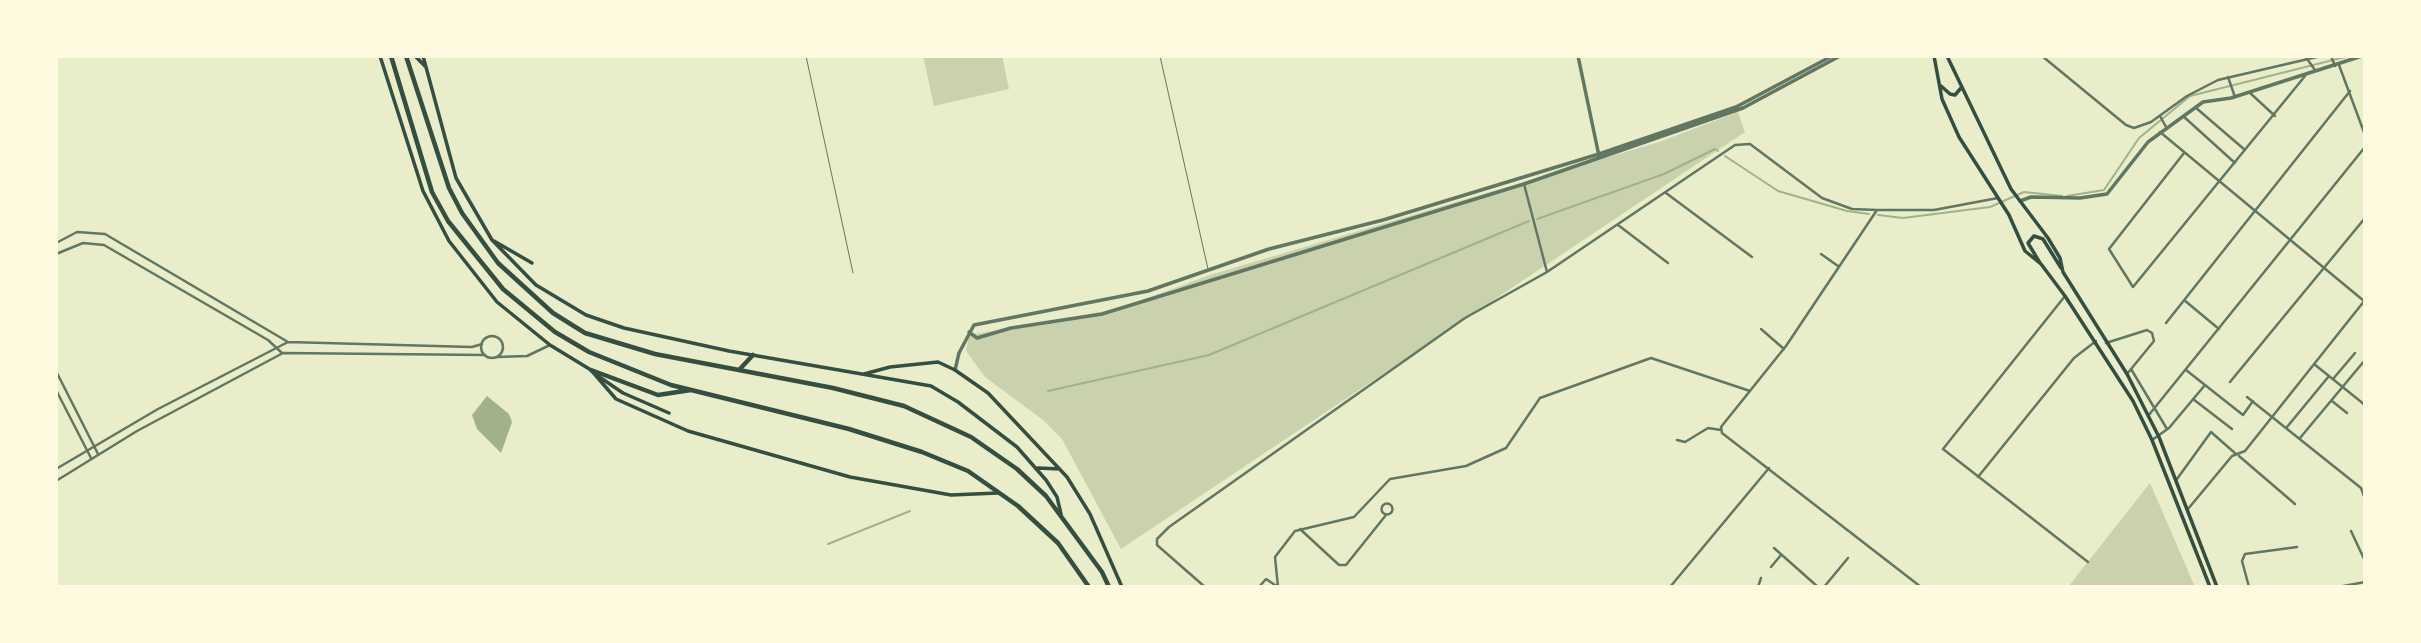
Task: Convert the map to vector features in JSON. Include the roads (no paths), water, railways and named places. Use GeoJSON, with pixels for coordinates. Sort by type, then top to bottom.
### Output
{"type":"FeatureCollection","features":[{"type":"Feature","properties":{"kind":"highway"},"geometry":{"type":"LineString","coordinates":[[391,56],[432,192],[448,221],[503,289],[555,332],[589,352],[692,390],[793,415],[922,452],[968,471],[999,493],[1058,543],[1089,587]]}},
{"type":"Feature","properties":{"kind":"highway"},"geometry":{"type":"LineString","coordinates":[[406,56],[449,188],[462,213],[498,263],[526,291],[585,333],[655,354],[833,388],[904,406],[997,453],[1017,469],[1061,514],[1109,587]]}},
{"type":"Feature","properties":{"kind":"highway"},"geometry":{"type":"LineString","coordinates":[[739,370],[753,355]]}},
{"type":"Feature","properties":{"kind":"highway"},"geometry":{"type":"LineString","coordinates":[[591,370],[658,395],[692,390]]}},
{"type":"Feature","properties":{"kind":"main road"},"geometry":{"type":"LineString","coordinates":[[380,56],[422,188],[441,227],[497,302],[551,345],[623,393],[670,413]]}},
{"type":"Feature","properties":{"kind":"main road"},"geometry":{"type":"LineString","coordinates":[[415,56],[427,68]]}},
{"type":"Feature","properties":{"kind":"main road"},"geometry":{"type":"LineString","coordinates":[[423,56],[456,178],[492,240],[536,285],[586,315],[624,328],[753,355],[931,386],[980,417],[1017,447],[1037,468],[1057,497],[1061,514]]}},
{"type":"Feature","properties":{"kind":"main road"},"geometry":{"type":"LineString","coordinates":[[1934,56],[1942,99],[1959,137],[1999,199],[2025,251],[2041,264]]}},
{"type":"Feature","properties":{"kind":"main road"},"geometry":{"type":"LineString","coordinates":[[1947,56],[2015,194],[2048,237],[2063,272]]}},
{"type":"Feature","properties":{"kind":"main road"},"geometry":{"type":"LineString","coordinates":[[1940,84],[1955,95],[1961,86]]}},
{"type":"Feature","properties":{"kind":"main road"},"geometry":{"type":"LineString","coordinates":[[2210,587],[2152,440],[2133,401],[2096,341],[2028,243],[2034,236],[2043,239],[2127,374],[2158,436],[2217,587]]}},
{"type":"Feature","properties":{"kind":"main road"},"geometry":{"type":"LineString","coordinates":[[492,240],[532,263]]}},
{"type":"Feature","properties":{"kind":"main road"},"geometry":{"type":"LineString","coordinates":[[864,374],[937,362],[955,370],[993,399],[1060,469],[1090,514],[1122,587]]}},
{"type":"Feature","properties":{"kind":"main road"},"geometry":{"type":"LineString","coordinates":[[591,370],[616,399],[688,431],[876,482],[951,495],[999,493]]}},
{"type":"Feature","properties":{"kind":"main road"},"geometry":{"type":"LineString","coordinates":[[1037,468],[1060,469]]}},
{"type":"Feature","properties":{"kind":"street"},"geometry":{"type":"LineString","coordinates":[[1578,56],[1599,156]]}},
{"type":"Feature","properties":{"kind":"street"},"geometry":{"type":"LineString","coordinates":[[969,332],[973,337],[982,337],[1011,328],[1102,314],[1524,184],[1736,107],[1832,56]]}},
{"type":"Feature","properties":{"kind":"street"},"geometry":{"type":"LineString","coordinates":[[955,370],[959,353],[974,325],[1096,304],[1148,291],[1269,249],[1383,220],[1599,156],[1743,108],[1840,56]]}},
{"type":"Feature","properties":{"kind":"street"},"geometry":{"type":"LineString","coordinates":[[2042,56],[2126,125],[2140,127],[2161,117],[2192,92],[2229,79],[2311,61],[2321,56]]}},
{"type":"Feature","properties":{"kind":"street"},"geometry":{"type":"LineString","coordinates":[[2305,56],[2311,61],[2315,71]]}},
{"type":"Feature","properties":{"kind":"street"},"geometry":{"type":"LineString","coordinates":[[2331,56],[2350,91],[2365,135]]}},
{"type":"Feature","properties":{"kind":"street"},"geometry":{"type":"LineString","coordinates":[[2020,200],[2031,197],[2080,198],[2107,194],[2142,148],[2165,125],[2195,107],[2208,100],[2305,76],[2362,56]]}},
{"type":"Feature","properties":{"kind":"street"},"geometry":{"type":"LineString","coordinates":[[2184,153],[2109,249],[2132,286],[2137,285],[2305,76]]}},
{"type":"Feature","properties":{"kind":"street"},"geometry":{"type":"LineString","coordinates":[[2229,79],[2234,95]]}},
{"type":"Feature","properties":{"kind":"street"},"geometry":{"type":"LineString","coordinates":[[2166,323],[2350,91]]}},
{"type":"Feature","properties":{"kind":"street"},"geometry":{"type":"LineString","coordinates":[[2249,92],[2275,116]]}},
{"type":"Feature","properties":{"kind":"street"},"geometry":{"type":"LineString","coordinates":[[2195,107],[2245,150]]}},
{"type":"Feature","properties":{"kind":"street"},"geometry":{"type":"LineString","coordinates":[[2183,116],[2235,163]]}},
{"type":"Feature","properties":{"kind":"street"},"geometry":{"type":"LineString","coordinates":[[2161,117],[2165,125]]}},
{"type":"Feature","properties":{"kind":"street"},"geometry":{"type":"LineString","coordinates":[[2160,132],[2365,301],[2272,416],[2188,510]]}},
{"type":"Feature","properties":{"kind":"street"},"geometry":{"type":"LineString","coordinates":[[1205,587],[1157,545],[1159,536],[1242,473],[1465,318],[1547,272],[1735,145],[1744,143],[1759,150],[1822,198],[1852,209],[1934,210],[1999,199]]}},
{"type":"Feature","properties":{"kind":"street"},"geometry":{"type":"LineString","coordinates":[[2148,416],[2365,147]]}},
{"type":"Feature","properties":{"kind":"street"},"geometry":{"type":"LineString","coordinates":[[1524,184],[1547,272]]}},
{"type":"Feature","properties":{"kind":"street"},"geometry":{"type":"LineString","coordinates":[[1666,193],[1752,257]]}},
{"type":"Feature","properties":{"kind":"street"},"geometry":{"type":"LineString","coordinates":[[1721,430],[1784,349],[1877,210]]}},
{"type":"Feature","properties":{"kind":"street"},"geometry":{"type":"LineString","coordinates":[[2230,382],[2365,218]]}},
{"type":"Feature","properties":{"kind":"street"},"geometry":{"type":"LineString","coordinates":[[1618,225],[1668,263]]}},
{"type":"Feature","properties":{"kind":"street"},"geometry":{"type":"LineString","coordinates":[[56,243],[77,232],[105,234],[288,342]]}},
{"type":"Feature","properties":{"kind":"street"},"geometry":{"type":"LineString","coordinates":[[56,254],[83,243],[104,245],[268,341],[282,353]]}},
{"type":"Feature","properties":{"kind":"street"},"geometry":{"type":"LineString","coordinates":[[1821,254],[1838,266]]}},
{"type":"Feature","properties":{"kind":"street"},"geometry":{"type":"LineString","coordinates":[[2065,296],[1944,446],[1944,451],[2088,562]]}},
{"type":"Feature","properties":{"kind":"street"},"geometry":{"type":"LineString","coordinates":[[2184,300],[2219,329]]}},
{"type":"Feature","properties":{"kind":"street"},"geometry":{"type":"LineString","coordinates":[[1761,329],[1784,349]]}},
{"type":"Feature","properties":{"kind":"street"},"geometry":{"type":"LineString","coordinates":[[2106,343],[2150,331],[2154,341],[2127,374]]}},
{"type":"Feature","properties":{"kind":"street"},"geometry":{"type":"LineString","coordinates":[[56,469],[158,409],[288,342],[472,347],[482,344],[489,337],[499,339],[503,347],[497,357]]}},
{"type":"Feature","properties":{"kind":"street"},"geometry":{"type":"LineString","coordinates":[[1978,477],[2074,358],[2096,341]]}},
{"type":"Feature","properties":{"kind":"street"},"geometry":{"type":"LineString","coordinates":[[482,344],[485,355]]}},
{"type":"Feature","properties":{"kind":"street"},"geometry":{"type":"LineString","coordinates":[[56,481],[98,454],[282,353],[497,357],[527,356],[551,345]]}},
{"type":"Feature","properties":{"kind":"street"},"geometry":{"type":"LineString","coordinates":[[2286,428],[2355,354]]}},
{"type":"Feature","properties":{"kind":"street"},"geometry":{"type":"LineString","coordinates":[[1278,587],[1275,557],[1292,534],[1300,529],[1354,517],[1390,479],[1460,468],[1500,451],[1510,444],[1540,398],[1647,359],[1660,359],[1750,391]]}},
{"type":"Feature","properties":{"kind":"street"},"geometry":{"type":"LineString","coordinates":[[2300,438],[2365,360]]}},
{"type":"Feature","properties":{"kind":"street"},"geometry":{"type":"LineString","coordinates":[[2314,364],[2365,405]]}},
{"type":"Feature","properties":{"kind":"street"},"geometry":{"type":"LineString","coordinates":[[2131,369],[2168,429]]}},
{"type":"Feature","properties":{"kind":"street"},"geometry":{"type":"LineString","coordinates":[[2186,369],[2243,415],[2253,401]]}},
{"type":"Feature","properties":{"kind":"street"},"geometry":{"type":"LineString","coordinates":[[56,371],[98,454]]}},
{"type":"Feature","properties":{"kind":"street"},"geometry":{"type":"LineString","coordinates":[[2152,440],[2168,429],[2205,385]]}},
{"type":"Feature","properties":{"kind":"street"},"geometry":{"type":"LineString","coordinates":[[56,390],[91,458]]}},
{"type":"Feature","properties":{"kind":"street"},"geometry":{"type":"LineString","coordinates":[[2247,397],[2364,493],[2365,499]]}},
{"type":"Feature","properties":{"kind":"street"},"geometry":{"type":"LineString","coordinates":[[2193,399],[2232,429]]}},
{"type":"Feature","properties":{"kind":"street"},"geometry":{"type":"LineString","coordinates":[[2332,401],[2347,413]]}},
{"type":"Feature","properties":{"kind":"street"},"geometry":{"type":"LineString","coordinates":[[158,409],[162,418]]}},
{"type":"Feature","properties":{"kind":"street"},"geometry":{"type":"LineString","coordinates":[[1677,440],[1685,442],[1708,428],[1721,430],[1921,587]]}},
{"type":"Feature","properties":{"kind":"street"},"geometry":{"type":"LineString","coordinates":[[2176,480],[2211,432],[2295,504]]}},
{"type":"Feature","properties":{"kind":"street"},"geometry":{"type":"LineString","coordinates":[[1670,587],[1769,468]]}},
{"type":"Feature","properties":{"kind":"street"},"geometry":{"type":"LineString","coordinates":[[1300,529],[1339,565],[1346,565],[1386,514]]}},
{"type":"Feature","properties":{"kind":"street"},"geometry":{"type":"LineString","coordinates":[[2351,531],[2365,561]]}},
{"type":"Feature","properties":{"kind":"street"},"geometry":{"type":"LineString","coordinates":[[2249,587],[2242,561],[2245,554],[2297,547]]}},
{"type":"Feature","properties":{"kind":"street"},"geometry":{"type":"LineString","coordinates":[[1774,548],[1818,587]]}},
{"type":"Feature","properties":{"kind":"street"},"geometry":{"type":"LineString","coordinates":[[1771,567],[1781,555]]}},
{"type":"Feature","properties":{"kind":"street"},"geometry":{"type":"LineString","coordinates":[[1824,587],[1848,558]]}},
{"type":"Feature","properties":{"kind":"street"},"geometry":{"type":"LineString","coordinates":[[1758,587],[1761,578]]}},
{"type":"Feature","properties":{"kind":"street"},"geometry":{"type":"LineString","coordinates":[[1259,587],[1266,579],[1278,587]]}},
{"type":"Feature","properties":{"kind":"street"},"geometry":{"type":"LineString","coordinates":[[2338,587],[2365,582]]}},
{"type":"Feature","properties":{"kind":"lane"},"geometry":{"type":"LineString","coordinates":[[806,56],[853,272]]}},
{"type":"Feature","properties":{"kind":"lane"},"geometry":{"type":"LineString","coordinates":[[1160,56],[1208,270]]}},
{"type":"Feature","properties":{"kind":"waterway"},"geometry":{"type":"LineString","coordinates":[[2067,196],[2104,190],[2139,138],[2190,96],[2349,56]]}},
{"type":"Feature","properties":{"kind":"waterway"},"geometry":{"type":"LineString","coordinates":[[1537,219],[1664,174],[1715,149],[1718,151]]}},
{"type":"Feature","properties":{"kind":"waterway"},"geometry":{"type":"LineString","coordinates":[[1725,156],[1778,191],[1847,211],[1869,214]]}},
{"type":"Feature","properties":{"kind":"waterway"},"geometry":{"type":"LineString","coordinates":[[1878,215],[1903,218],[1990,207],[2024,192],[2062,196]]}},
{"type":"Feature","properties":{"kind":"waterway"},"geometry":{"type":"LineString","coordinates":[[1048,391],[1209,355],[1529,221]]}},
{"type":"Feature","properties":{"kind":"waterway"},"geometry":{"type":"LineString","coordinates":[[828,544],[910,511]]}}]}
